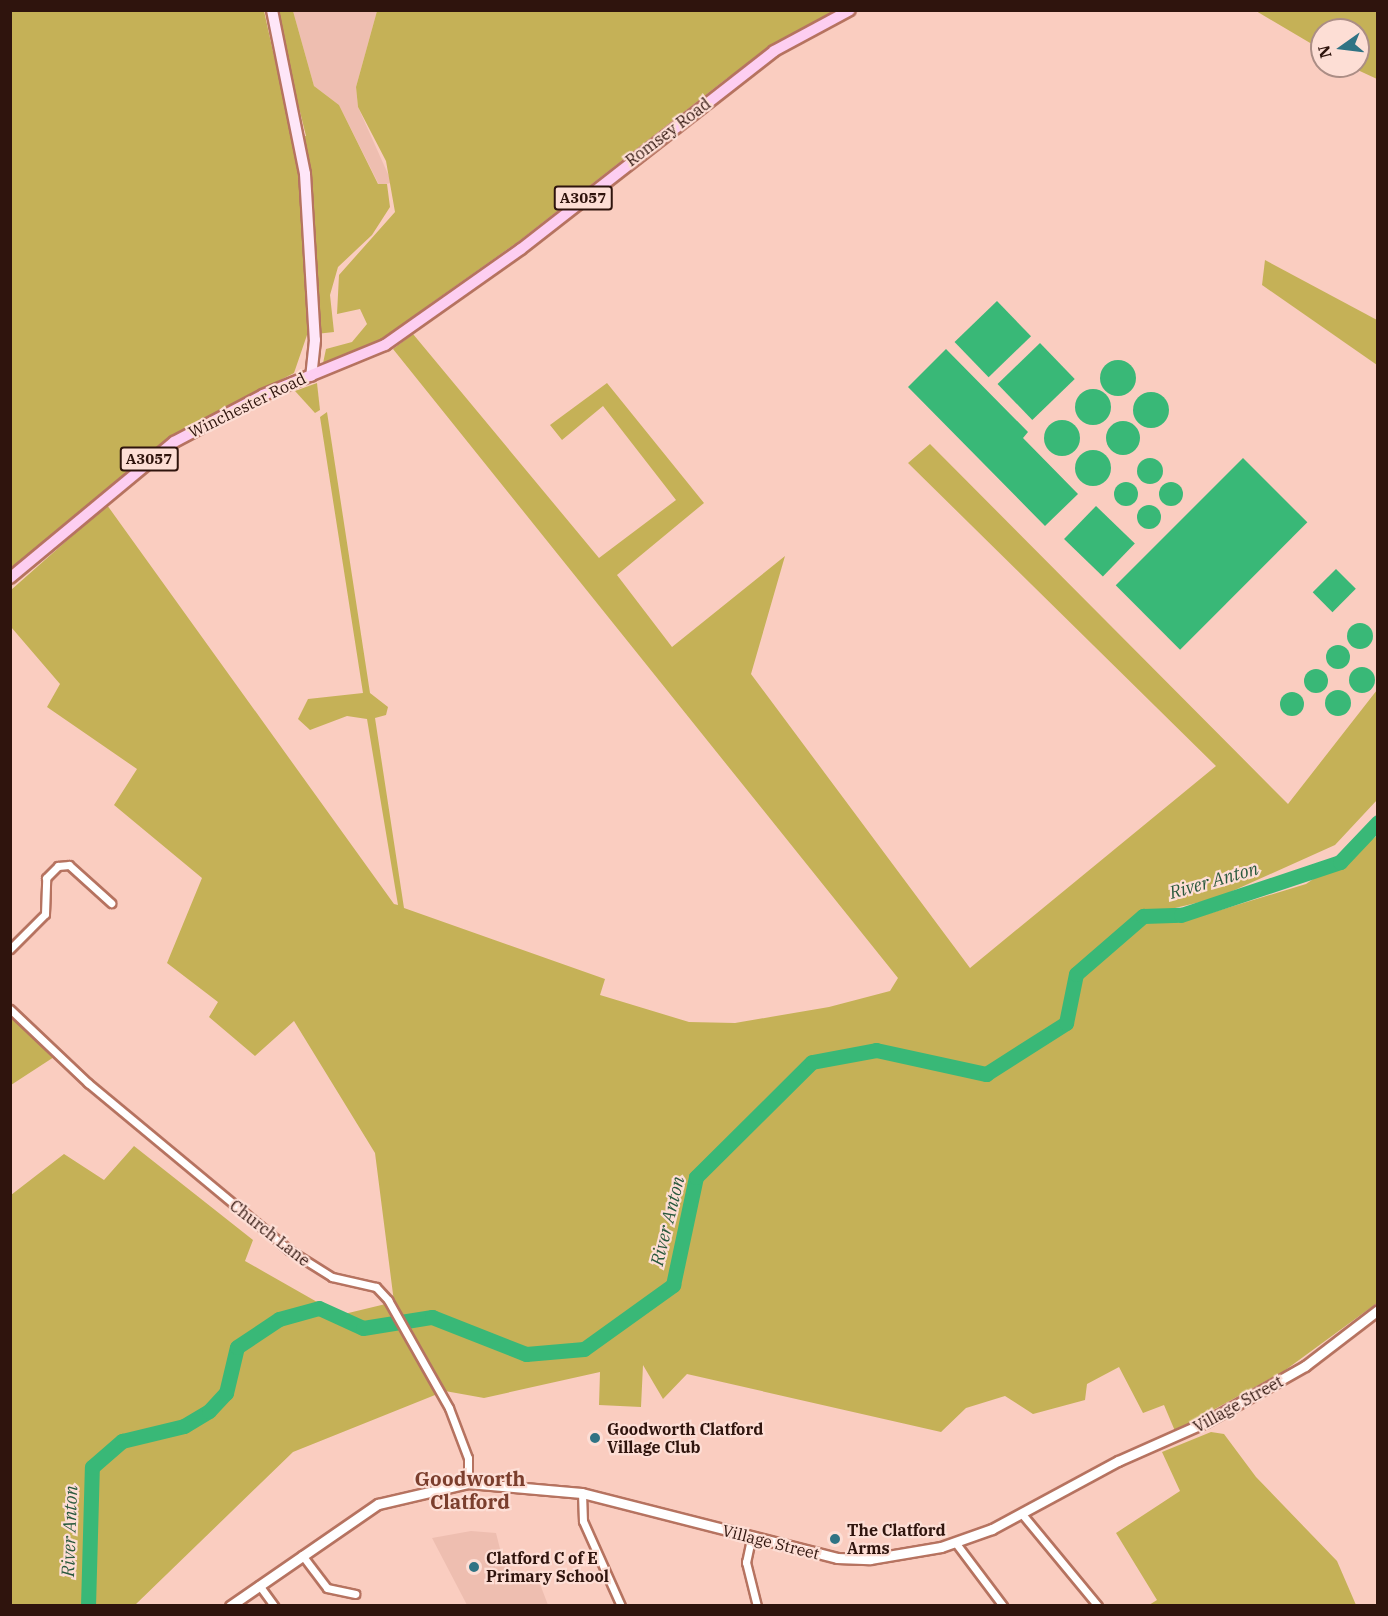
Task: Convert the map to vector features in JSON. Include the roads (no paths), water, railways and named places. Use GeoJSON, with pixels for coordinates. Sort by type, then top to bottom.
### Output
{"type":"FeatureCollection","features":[{"type":"Feature","properties":{"kind":"main road","name":"Winchester Road"},"geometry":{"type":"LineString","coordinates":[[10,578],[174,441],[312,376],[315,328],[305,174],[272,10]]}},
{"type":"Feature","properties":{"kind":"main road","name":"Romsey Road"},"geometry":{"type":"LineString","coordinates":[[312,376],[385,345],[521,249],[774,51],[850,10]]}},
{"type":"Feature","properties":{"kind":"street"},"geometry":{"type":"LineString","coordinates":[[10,949],[45,914],[46,878],[58,866],[69,865],[111,903]]}},
{"type":"Feature","properties":{"kind":"street","name":"Church Lane"},"geometry":{"type":"LineString","coordinates":[[10,1009],[88,1083],[289,1250],[332,1277],[376,1287],[388,1300],[430,1367],[468,1458],[468,1483]]}},
{"type":"Feature","properties":{"kind":"street","name":"Village Street"},"geometry":{"type":"LineString","coordinates":[[230,1605],[378,1504],[468,1483],[582,1493],[751,1539],[856,1560],[955,1542],[1022,1514],[1305,1366],[1377,1310]]}},
{"type":"Feature","properties":{"kind":"street"},"geometry":{"type":"LineString","coordinates":[[582,1493],[583,1521],[621,1605]]}},
{"type":"Feature","properties":{"kind":"street"},"geometry":{"type":"LineString","coordinates":[[1022,1514],[1098,1605]]}},
{"type":"Feature","properties":{"kind":"street"},"geometry":{"type":"LineString","coordinates":[[751,1539],[746,1562],[757,1605]]}},
{"type":"Feature","properties":{"kind":"street"},"geometry":{"type":"LineString","coordinates":[[955,1542],[1003,1605]]}},
{"type":"Feature","properties":{"kind":"street"},"geometry":{"type":"LineString","coordinates":[[302,1555],[327,1588],[355,1594]]}},
{"type":"Feature","properties":{"kind":"street"},"geometry":{"type":"LineString","coordinates":[[259,1585],[274,1605]]}},
{"type":"Feature","properties":{"kind":"waterway","name":"River Anton"},"geometry":{"type":"LineString","coordinates":[[88,1606],[92,1467],[122,1441],[184,1426],[209,1411],[226,1393],[237,1347],[279,1319],[319,1308],[363,1328],[432,1317],[526,1354],[584,1349],[673,1285],[696,1177],[812,1062],[876,1050],[986,1074],[1066,1023],[1076,974],[1143,916],[1181,915],[1340,862],[1378,822]]}},
{"type":"Feature","properties":{"kind":"place","name":"Goodworth Clatford Village Club"},"geometry":{"type":"Point","coordinates":[595,1438]}},
{"type":"Feature","properties":{"kind":"place","name":"The Clatford Arms"},"geometry":{"type":"Point","coordinates":[835,1539]}},
{"type":"Feature","properties":{"kind":"place","name":"Clatford C of E Primary School"},"geometry":{"type":"Point","coordinates":[474,1567]}},
{"type":"Feature","properties":{"kind":"district","name":"Goodworth Clatford"},"geometry":{"type":"Point","coordinates":[470,1490]}}]}
